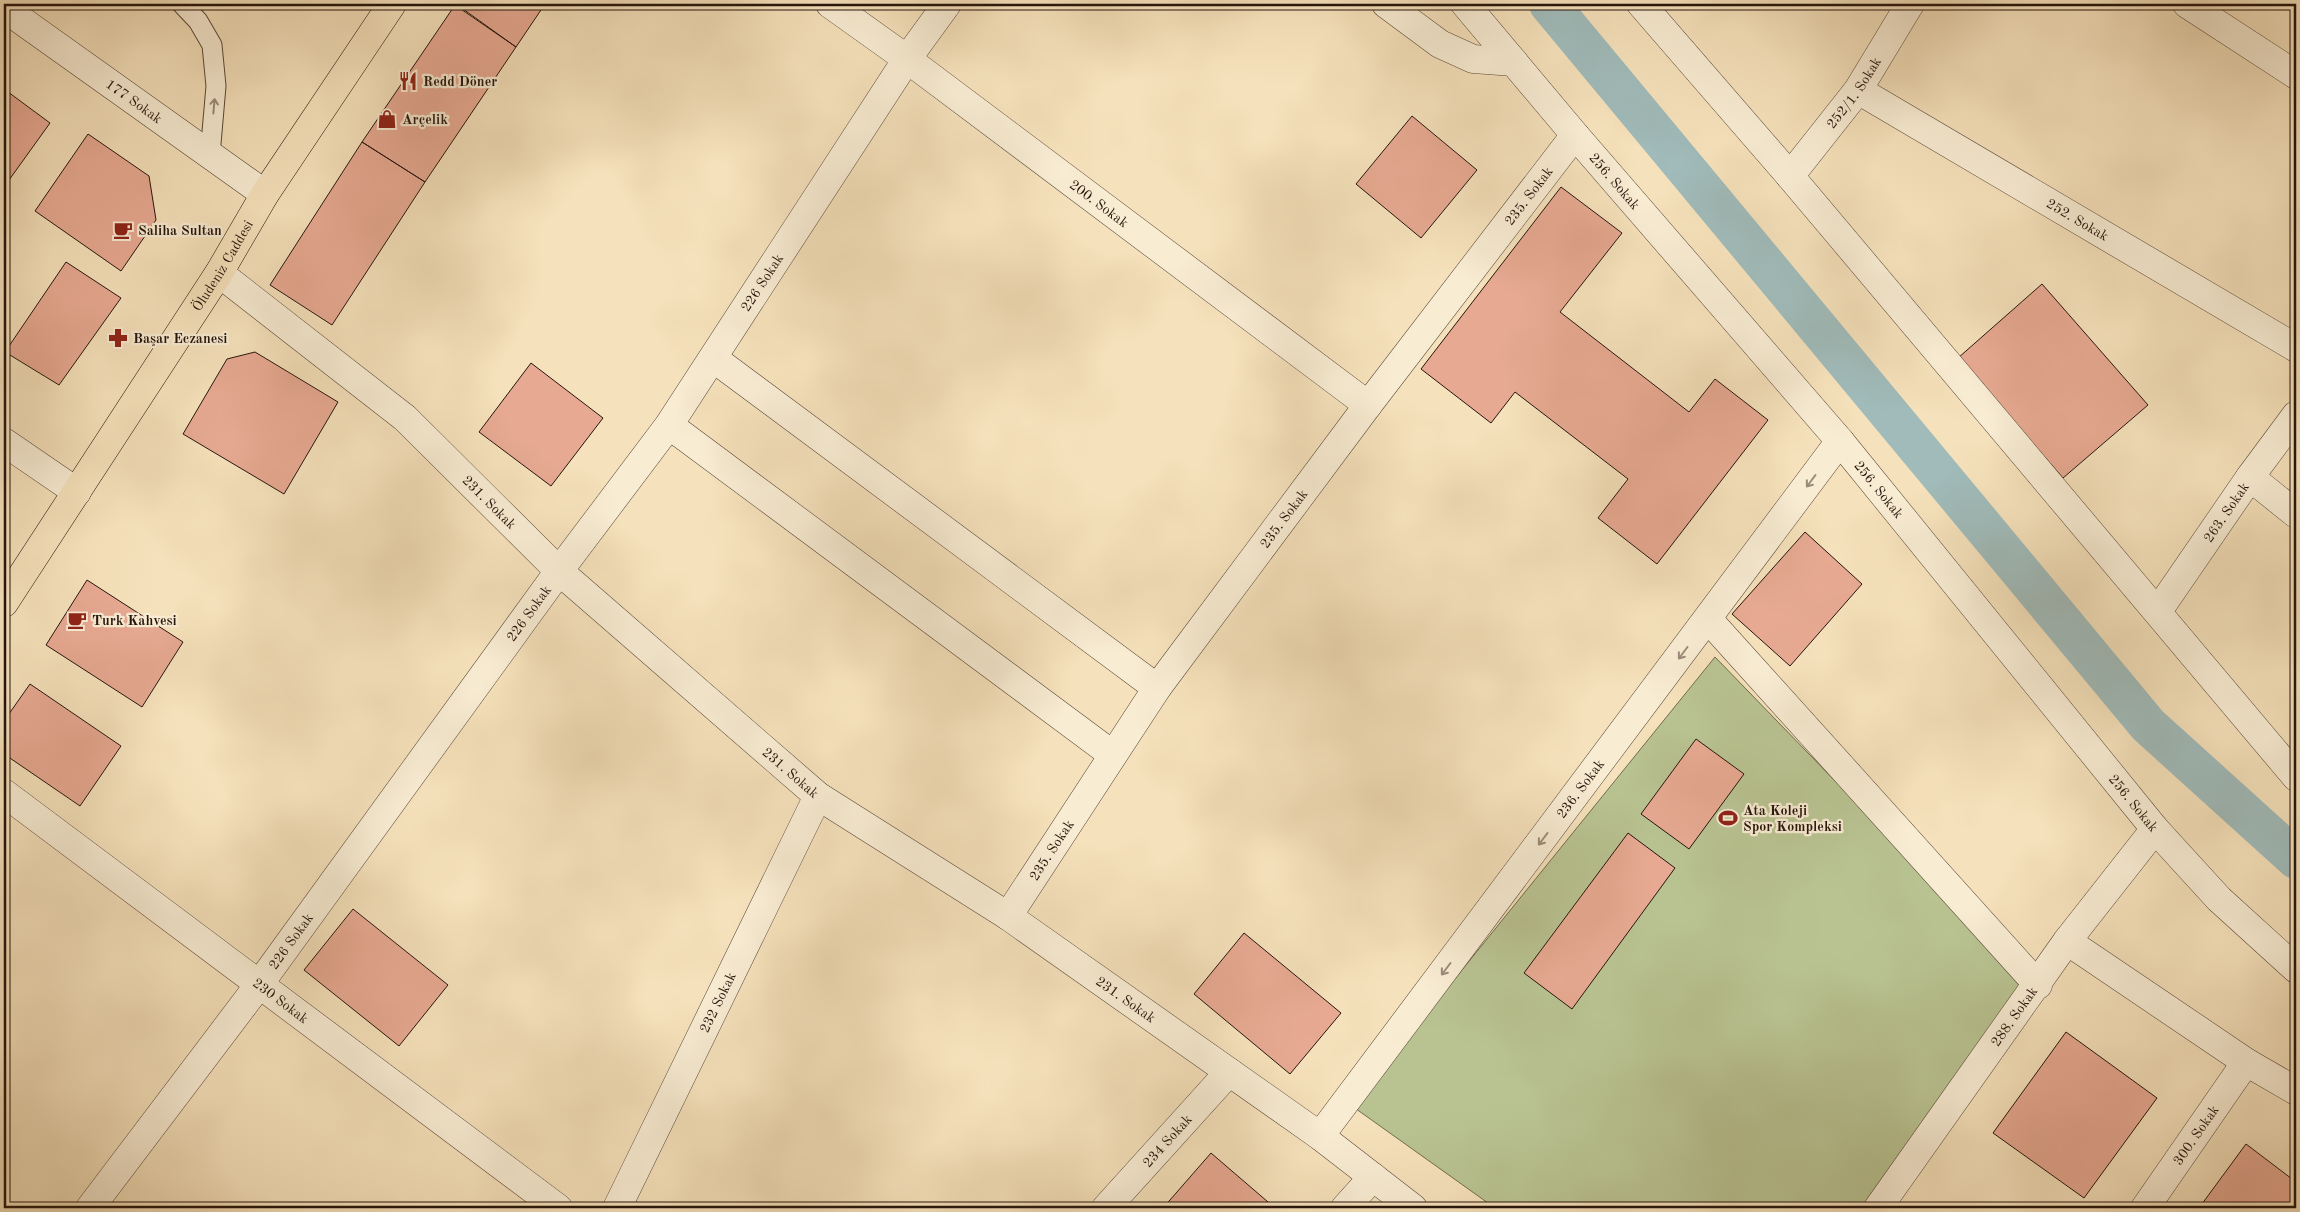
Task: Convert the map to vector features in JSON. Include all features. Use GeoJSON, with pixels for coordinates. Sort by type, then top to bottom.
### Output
{"type":"FeatureCollection","features":[{"type":"Feature","properties":{"kind":"main road","name":"Öludeniz Caddesi"},"geometry":{"type":"LineString","coordinates":[[4,603],[219,273],[266,194],[392,4]]}},
{"type":"Feature","properties":{"kind":"street","name":"200. Sokak"},"geometry":{"type":"LineString","coordinates":[[830,4],[908,59],[1368,405]]}},
{"type":"Feature","properties":{"kind":"street","name":"226 Sokak"},"geometry":{"type":"LineString","coordinates":[[90,1208],[258,986],[559,571],[669,425],[908,59],[947,4]]}},
{"type":"Feature","properties":{"kind":"street"},"geometry":{"type":"LineString","coordinates":[[1386,4],[1440,44],[1472,59],[1514,62]]}},
{"type":"Feature","properties":{"kind":"street","name":"256. Sokak"},"geometry":{"type":"LineString","coordinates":[[1465,4],[1840,441],[2155,829],[2219,899],[2296,969]]}},
{"type":"Feature","properties":{"kind":"street"},"geometry":{"type":"LineString","coordinates":[[1641,4],[1790,176],[2296,777]]}},
{"type":"Feature","properties":{"kind":"street","name":"252/1. Sokak"},"geometry":{"type":"LineString","coordinates":[[1790,176],[1858,90],[1910,4]]}},
{"type":"Feature","properties":{"kind":"street"},"geometry":{"type":"LineString","coordinates":[[2187,4],[2296,75]]}},
{"type":"Feature","properties":{"kind":"street","name":"177 Sokak"},"geometry":{"type":"LineString","coordinates":[[4,8],[266,194]]}},
{"type":"Feature","properties":{"kind":"street","name":"252. Sokak"},"geometry":{"type":"LineString","coordinates":[[1858,90],[2296,348]]}},
{"type":"Feature","properties":{"kind":"street","name":"235. Sokak"},"geometry":{"type":"LineString","coordinates":[[1008,916],[1157,688],[1368,405],[1575,134]]}},
{"type":"Feature","properties":{"kind":"street","name":"231. Sokak"},"geometry":{"type":"LineString","coordinates":[[219,273],[405,418],[559,571],[818,796],[1008,916],[1320,1136],[1413,1208]]}},
{"type":"Feature","properties":{"kind":"street"},"geometry":{"type":"LineString","coordinates":[[714,358],[1157,688]]}},
{"type":"Feature","properties":{"kind":"street","name":"263. Sokak"},"geometry":{"type":"LineString","coordinates":[[2158,611],[2250,477],[2296,415]]}},
{"type":"Feature","properties":{"kind":"street"},"geometry":{"type":"LineString","coordinates":[[669,425],[1113,755]]}},
{"type":"Feature","properties":{"kind":"street","name":"236. Sokak"},"geometry":{"type":"LineString","coordinates":[[1320,1136],[1708,620],[1840,441]]}},
{"type":"Feature","properties":{"kind":"street"},"geometry":{"type":"LineString","coordinates":[[4,442],[77,492]]}},
{"type":"Feature","properties":{"kind":"street"},"geometry":{"type":"LineString","coordinates":[[2250,477],[2296,514]]}},
{"type":"Feature","properties":{"kind":"street"},"geometry":{"type":"LineString","coordinates":[[1708,620],[2038,985]]}},
{"type":"Feature","properties":{"kind":"street","name":"230 Sokak"},"geometry":{"type":"LineString","coordinates":[[4,793],[258,986],[558,1208]]}},
{"type":"Feature","properties":{"kind":"street","name":"232 Sokak"},"geometry":{"type":"LineString","coordinates":[[616,1208],[818,796]]}},
{"type":"Feature","properties":{"kind":"street","name":"288. Sokak"},"geometry":{"type":"LineString","coordinates":[[1878,1208],[2068,941],[2155,829]]}},
{"type":"Feature","properties":{"kind":"street"},"geometry":{"type":"LineString","coordinates":[[2068,941],[2246,1062],[2296,1091]]}},
{"type":"Feature","properties":{"kind":"street","name":"300. Sokak"},"geometry":{"type":"LineString","coordinates":[[2145,1208],[2246,1062]]}},
{"type":"Feature","properties":{"kind":"street","name":"234 Sokak"},"geometry":{"type":"LineString","coordinates":[[1106,1208],[1229,1072]]}},
{"type":"Feature","properties":{"kind":"street"},"geometry":{"type":"LineString","coordinates":[[1345,1208],[1373,1177]]}},
{"type":"Feature","properties":{"kind":"lane"},"geometry":{"type":"LineString","coordinates":[[182,4],[198,21],[212,45],[216,86],[210,155]]}},
{"type":"Feature","properties":{"kind":"green space","name":"Ata Koleji Spor Kompleksi"},"geometry":{"type":"Polygon","coordinates":[[[1715,657],[2027,979],[1866,1208],[1495,1208],[1352,1106],[1715,657]]]}},
{"type":"Feature","properties":{"kind":"building"},"geometry":{"type":"Polygon","coordinates":[[[456,4],[545,4],[516,47],[456,4]]]}},
{"type":"Feature","properties":{"kind":"building"},"geometry":{"type":"Polygon","coordinates":[[[455,5],[516,47],[425,182],[362,142],[455,5]]]}},
{"type":"Feature","properties":{"kind":"building"},"geometry":{"type":"Polygon","coordinates":[[[4,89],[50,123],[4,187],[4,89]]]}},
{"type":"Feature","properties":{"kind":"building"},"geometry":{"type":"Polygon","coordinates":[[[1412,116],[1477,170],[1421,238],[1356,184],[1412,116]]]}},
{"type":"Feature","properties":{"kind":"building"},"geometry":{"type":"Polygon","coordinates":[[[88,134],[149,176],[156,220],[121,271],[35,211],[88,134]]]}},
{"type":"Feature","properties":{"kind":"building"},"geometry":{"type":"Polygon","coordinates":[[[362,142],[425,182],[332,325],[270,285],[362,142]]]}},
{"type":"Feature","properties":{"kind":"building"},"geometry":{"type":"Polygon","coordinates":[[[1561,187],[1622,233],[1560,312],[1689,412],[1715,379],[1768,420],[1657,564],[1598,518],[1628,479],[1515,392],[1491,423],[1421,369],[1561,187]]]}},
{"type":"Feature","properties":{"kind":"building"},"geometry":{"type":"Polygon","coordinates":[[[66,262],[121,298],[59,385],[5,352],[66,262]]]}},
{"type":"Feature","properties":{"kind":"building"},"geometry":{"type":"Polygon","coordinates":[[[2042,284],[2148,405],[2063,478],[1958,358],[2042,284]]]}},
{"type":"Feature","properties":{"kind":"building"},"geometry":{"type":"Polygon","coordinates":[[[255,352],[338,402],[284,494],[183,434],[227,359],[255,352]]]}},
{"type":"Feature","properties":{"kind":"building"},"geometry":{"type":"Polygon","coordinates":[[[531,363],[603,418],[551,486],[479,432],[531,363]]]}},
{"type":"Feature","properties":{"kind":"building"},"geometry":{"type":"Polygon","coordinates":[[[1805,532],[1862,584],[1790,666],[1732,614],[1805,532]]]}},
{"type":"Feature","properties":{"kind":"building"},"geometry":{"type":"Polygon","coordinates":[[[87,580],[183,642],[142,707],[46,645],[87,580]]]}},
{"type":"Feature","properties":{"kind":"building"},"geometry":{"type":"Polygon","coordinates":[[[30,684],[121,746],[80,806],[4,754],[4,721],[30,684]]]}},
{"type":"Feature","properties":{"kind":"building"},"geometry":{"type":"Polygon","coordinates":[[[1696,739],[1744,774],[1689,849],[1641,814],[1696,739]]]}},
{"type":"Feature","properties":{"kind":"building"},"geometry":{"type":"Polygon","coordinates":[[[1628,833],[1675,868],[1572,1009],[1524,973],[1628,833]]]}},
{"type":"Feature","properties":{"kind":"building"},"geometry":{"type":"Polygon","coordinates":[[[353,909],[448,985],[399,1046],[304,970],[353,909]]]}},
{"type":"Feature","properties":{"kind":"building"},"geometry":{"type":"Polygon","coordinates":[[[1244,933],[1341,1013],[1290,1074],[1194,994],[1244,933]]]}},
{"type":"Feature","properties":{"kind":"building"},"geometry":{"type":"Polygon","coordinates":[[[2066,1032],[2157,1098],[2084,1198],[1993,1133],[2066,1032]]]}},
{"type":"Feature","properties":{"kind":"building"},"geometry":{"type":"Polygon","coordinates":[[[2246,1144],[2296,1182],[2296,1208],[2199,1208],[2246,1144]]]}},
{"type":"Feature","properties":{"kind":"building"},"geometry":{"type":"Polygon","coordinates":[[[1211,1153],[1275,1208],[1163,1208],[1211,1153]]]}},
{"type":"Feature","properties":{"kind":"waterway"},"geometry":{"type":"LineString","coordinates":[[1549,4],[2148,725],[2296,859]]}},
{"type":"Feature","properties":{"kind":"place","name":"Redd Döner"},"geometry":{"type":"Point","coordinates":[408,81]}},
{"type":"Feature","properties":{"kind":"place","name":"Arçelik"},"geometry":{"type":"Point","coordinates":[387,119]}},
{"type":"Feature","properties":{"kind":"place","name":"Saliha Sultan"},"geometry":{"type":"Point","coordinates":[123,230]}},
{"type":"Feature","properties":{"kind":"place","name":"Başar Eczanesi"},"geometry":{"type":"Point","coordinates":[118,338]}},
{"type":"Feature","properties":{"kind":"place","name":"Turk Kahvesi"},"geometry":{"type":"Point","coordinates":[77,620]}},
{"type":"Feature","properties":{"kind":"place","name":"Ata Koleji Spor Kompleksi"},"geometry":{"type":"Point","coordinates":[1728,818]}}]}
